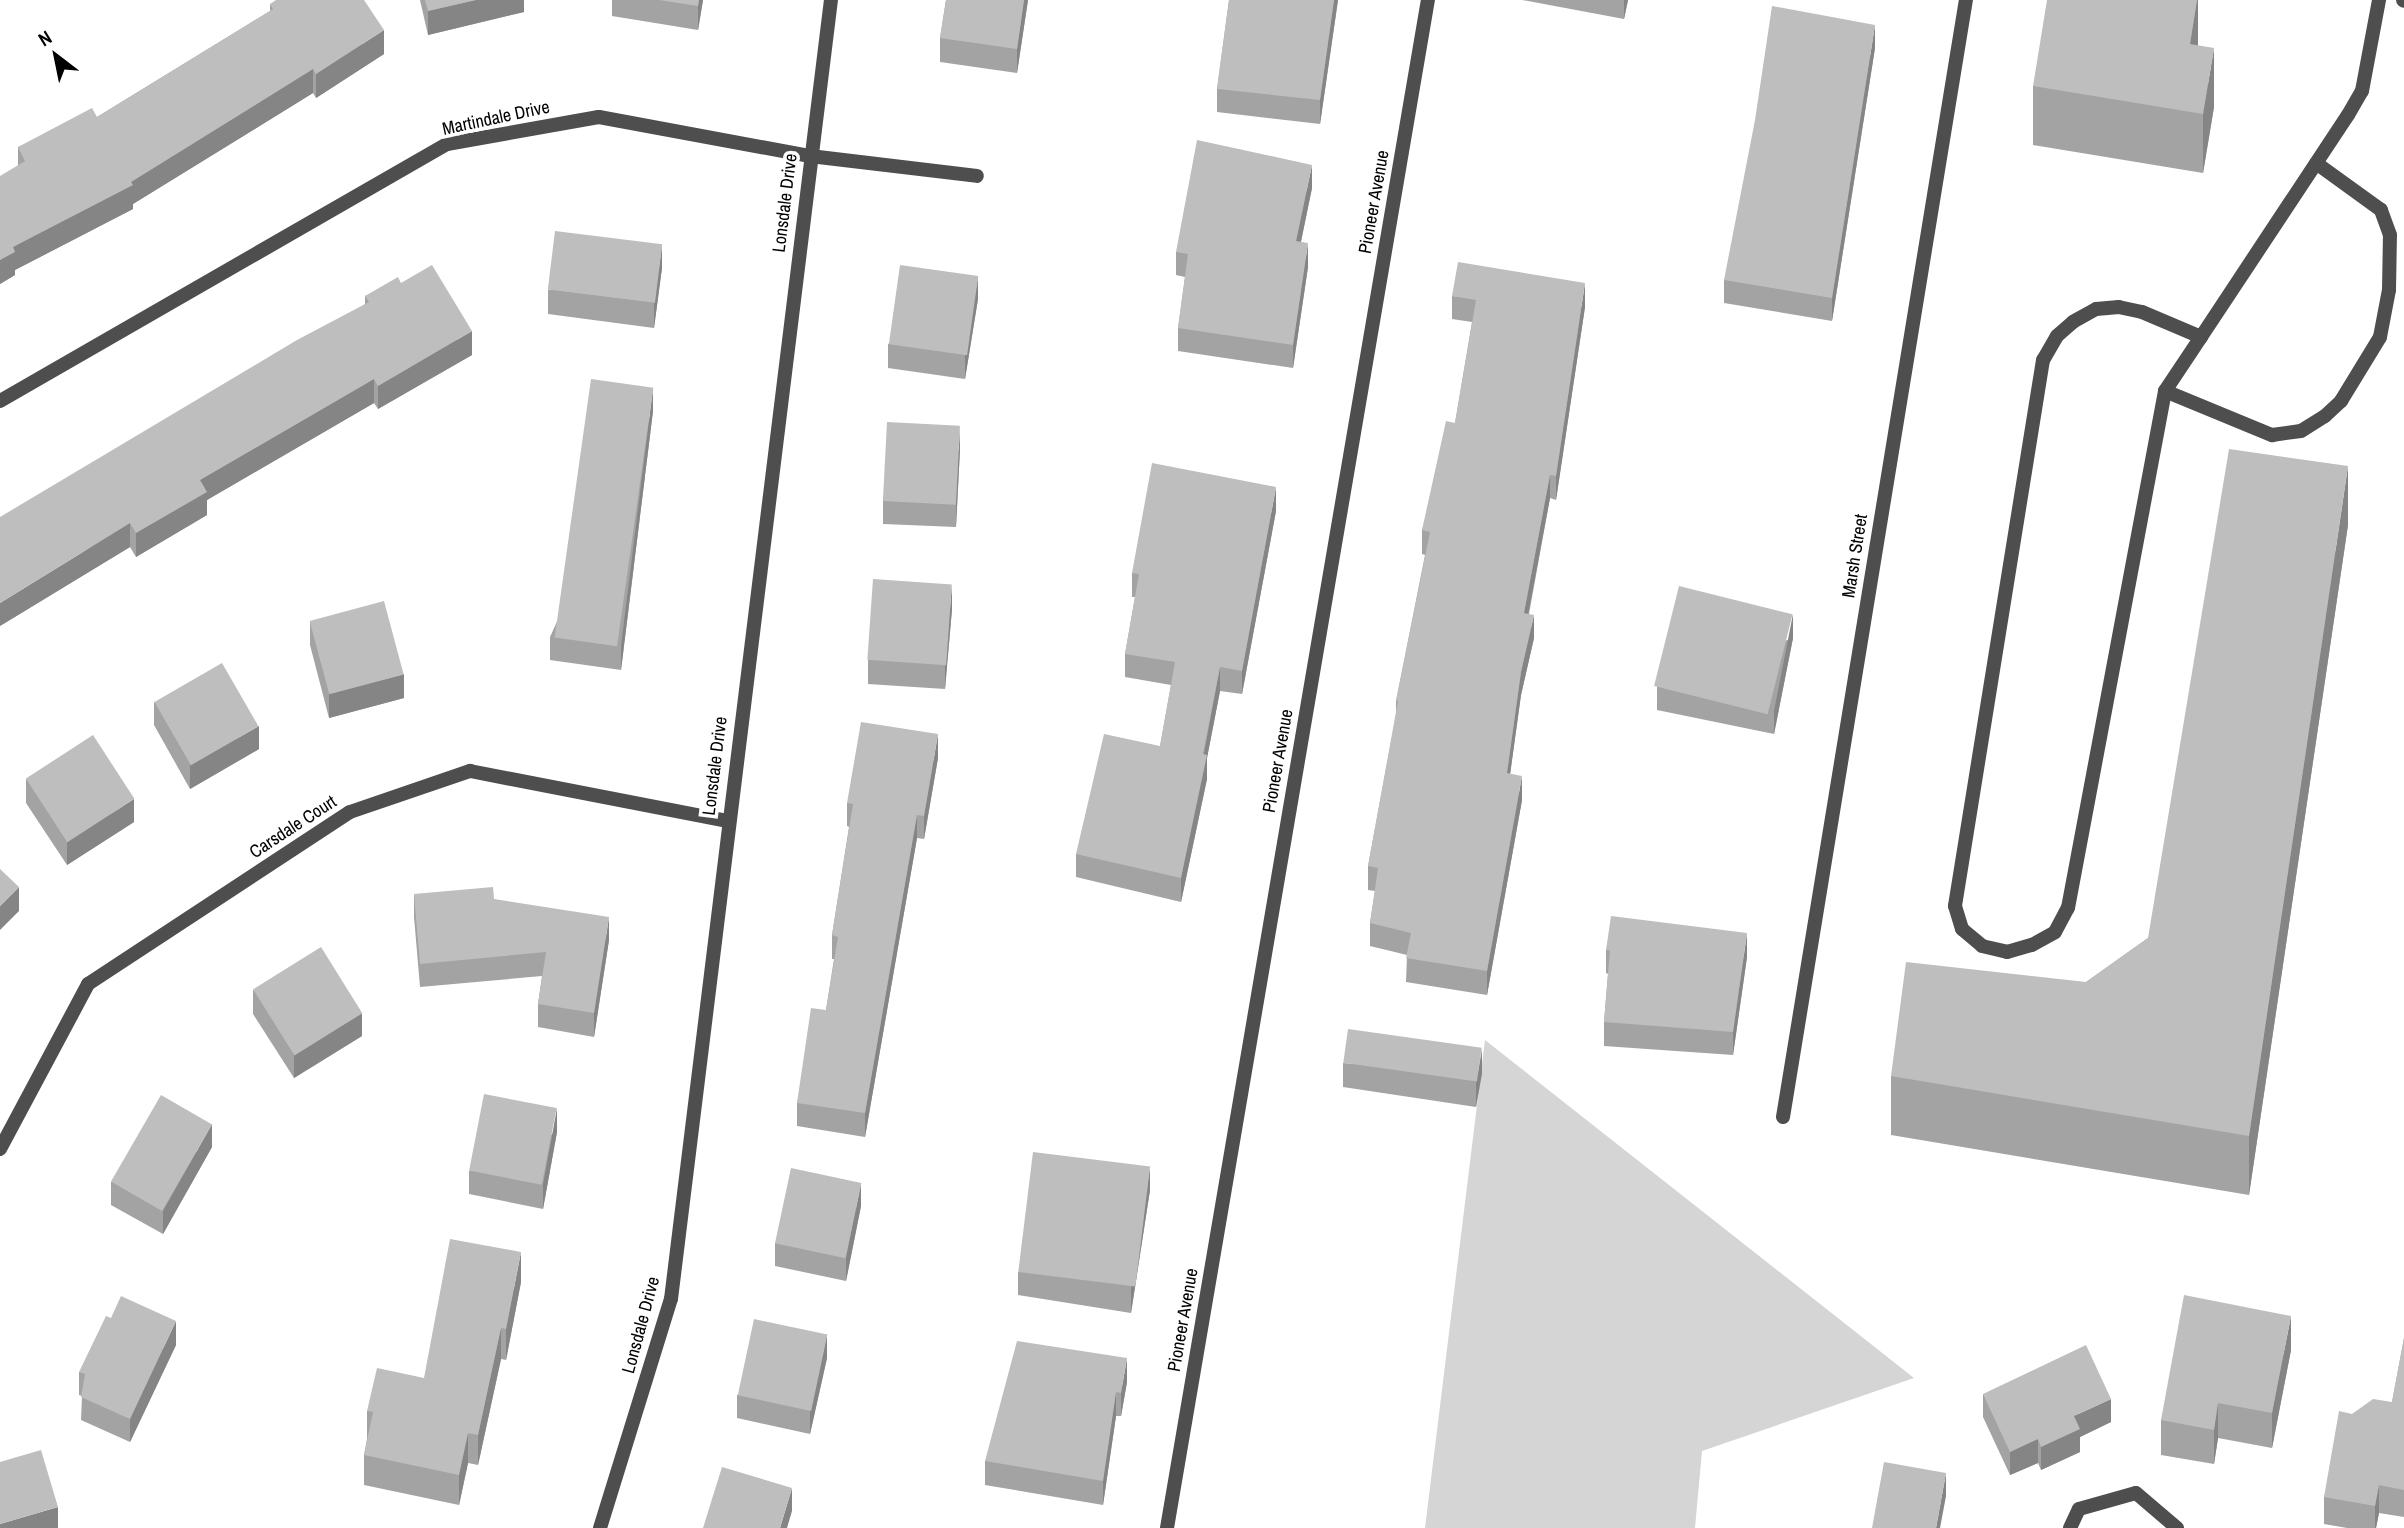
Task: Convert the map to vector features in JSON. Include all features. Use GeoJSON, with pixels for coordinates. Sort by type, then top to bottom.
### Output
{"type":"FeatureCollection","features":[{"type":"Feature","properties":{"kind":"street","name":"Lonsdale Drive"},"geometry":{"type":"LineString","coordinates":[[600,1528],[671,1299],[831,0]]}},
{"type":"Feature","properties":{"kind":"street","name":"Pioneer Avenue"},"geometry":{"type":"LineString","coordinates":[[1167,1528],[1428,0]]}},
{"type":"Feature","properties":{"kind":"street","name":"Marsh Street"},"geometry":{"type":"LineString","coordinates":[[1783,1118],[1966,0]]}},
{"type":"Feature","properties":{"kind":"street"},"geometry":{"type":"LineString","coordinates":[[2201,337],[2142,312],[2119,307],[2096,309],[2073,321],[2057,336],[2043,360],[1955,906],[1962,929],[1982,946],[2007,952],[2032,945],[2055,932],[2068,908],[2165,391],[2201,337],[2316,163],[2362,91],[2379,0]]}},
{"type":"Feature","properties":{"kind":"street","name":"Martindale Drive"},"geometry":{"type":"LineString","coordinates":[[0,401],[447,144],[599,117],[810,156],[977,176]]}},
{"type":"Feature","properties":{"kind":"street"},"geometry":{"type":"LineString","coordinates":[[2165,391],[2272,435],[2301,431],[2325,416],[2341,401],[2380,337],[2389,290],[2390,235],[2381,210],[2316,163]]}},
{"type":"Feature","properties":{"kind":"street","name":"Carsdale Court"},"geometry":{"type":"LineString","coordinates":[[0,1149],[88,984],[350,813],[470,771],[728,821]]}},
{"type":"Feature","properties":{"kind":"street"},"geometry":{"type":"LineString","coordinates":[[2070,1528],[2079,1508],[2136,1493],[2177,1528]]}},
{"type":"Feature","properties":{"kind":"shaded area"},"geometry":{"type":"Polygon","coordinates":[[[1485,1040],[1914,1378],[1702,1451],[1695,1528],[1425,1528],[1485,1040]]]}},
{"type":"Feature","properties":{"kind":"building"},"geometry":{"type":"Polygon","coordinates":[[[276,0],[364,0],[384,30],[316,74],[313,69],[131,182],[133,185],[13,247],[15,252],[0,260],[0,176],[25,161],[18,147],[92,108],[97,117],[273,9],[270,4],[276,0]]]}},
{"type":"Feature","properties":{"kind":"building"},"geometry":{"type":"Polygon","coordinates":[[[425,0],[476,0],[428,11],[425,0]]]}},
{"type":"Feature","properties":{"kind":"building"},"geometry":{"type":"Polygon","coordinates":[[[659,0],[699,0],[698,6],[659,0]]]}},
{"type":"Feature","properties":{"kind":"building"},"geometry":{"type":"Polygon","coordinates":[[[946,0],[1024,0],[1017,49],[940,38],[946,0]]]}},
{"type":"Feature","properties":{"kind":"building"},"geometry":{"type":"Polygon","coordinates":[[[1229,0],[1334,0],[1320,100],[1217,89],[1229,0]]]}},
{"type":"Feature","properties":{"kind":"building"},"geometry":{"type":"Polygon","coordinates":[[[2047,0],[2197,0],[2190,44],[2214,48],[2203,114],[2033,86],[2047,0]]]}},
{"type":"Feature","properties":{"kind":"building"},"geometry":{"type":"Polygon","coordinates":[[[1772,6],[1875,25],[1832,298],[1724,280],[1755,120],[1772,6]]]}},
{"type":"Feature","properties":{"kind":"building"},"geometry":{"type":"Polygon","coordinates":[[[1197,140],[1312,165],[1296,241],[1308,243],[1293,345],[1178,328],[1188,254],[1176,252],[1197,140]]]}},
{"type":"Feature","properties":{"kind":"building"},"geometry":{"type":"Polygon","coordinates":[[[555,231],[662,244],[655,303],[548,290],[555,231]]]}},
{"type":"Feature","properties":{"kind":"building"},"geometry":{"type":"Polygon","coordinates":[[[1458,262],[1585,283],[1556,476],[1550,475],[1524,613],[1534,615],[1521,672],[1507,773],[1522,776],[1487,971],[1406,958],[1411,933],[1370,923],[1378,868],[1368,866],[1396,701],[1430,532],[1422,530],[1446,421],[1455,423],[1476,300],[1452,296],[1458,262]]]}},
{"type":"Feature","properties":{"kind":"building"},"geometry":{"type":"Polygon","coordinates":[[[432,265],[472,331],[378,386],[374,379],[200,480],[207,492],[136,533],[130,523],[0,603],[0,517],[297,340],[369,302],[365,296],[398,277],[401,283],[432,265]]]}},
{"type":"Feature","properties":{"kind":"building"},"geometry":{"type":"Polygon","coordinates":[[[900,265],[978,276],[967,355],[889,344],[900,265]]]}},
{"type":"Feature","properties":{"kind":"building"},"geometry":{"type":"Polygon","coordinates":[[[591,379],[653,388],[617,646],[555,637],[591,379]]]}},
{"type":"Feature","properties":{"kind":"building"},"geometry":{"type":"Polygon","coordinates":[[[887,422],[960,426],[956,505],[883,501],[887,422]]]}},
{"type":"Feature","properties":{"kind":"building"},"geometry":{"type":"Polygon","coordinates":[[[2229,449],[2348,466],[2249,1136],[1891,1076],[1906,962],[2086,982],[2148,938],[2229,449]]]}},
{"type":"Feature","properties":{"kind":"building"},"geometry":{"type":"Polygon","coordinates":[[[1152,463],[1276,487],[1242,671],[1220,667],[1203,754],[1207,755],[1181,878],[1076,854],[1104,734],[1160,746],[1175,662],[1125,654],[1139,574],[1132,573],[1152,463]]]}},
{"type":"Feature","properties":{"kind":"building"},"geometry":{"type":"Polygon","coordinates":[[[873,579],[952,585],[946,665],[867,660],[873,579]]]}},
{"type":"Feature","properties":{"kind":"building"},"geometry":{"type":"Polygon","coordinates":[[[1679,586],[1793,614],[1768,714],[1654,686],[1679,586]]]}},
{"type":"Feature","properties":{"kind":"building"},"geometry":{"type":"Polygon","coordinates":[[[384,601],[404,674],[329,694],[310,621],[384,601]]]}},
{"type":"Feature","properties":{"kind":"building"},"geometry":{"type":"Polygon","coordinates":[[[222,663],[258,726],[191,765],[154,702],[222,663]]]}},
{"type":"Feature","properties":{"kind":"building"},"geometry":{"type":"Polygon","coordinates":[[[861,722],[938,734],[924,816],[917,815],[865,1113],[797,1103],[811,1008],[826,1010],[838,937],[832,935],[853,804],[847,803],[861,722]]]}},
{"type":"Feature","properties":{"kind":"building"},"geometry":{"type":"Polygon","coordinates":[[[93,735],[134,799],[67,842],[26,779],[93,735]]]}},
{"type":"Feature","properties":{"kind":"building"},"geometry":{"type":"Polygon","coordinates":[[[0,869],[19,887],[0,906],[0,869]]]}},
{"type":"Feature","properties":{"kind":"building"},"geometry":{"type":"Polygon","coordinates":[[[493,887],[494,899],[609,917],[594,1013],[538,1004],[546,952],[420,964],[414,894],[493,887]]]}},
{"type":"Feature","properties":{"kind":"building"},"geometry":{"type":"Polygon","coordinates":[[[1611,916],[1747,933],[1733,1032],[1604,1022],[1610,950],[1606,950],[1611,916]]]}},
{"type":"Feature","properties":{"kind":"building"},"geometry":{"type":"Polygon","coordinates":[[[321,947],[362,1013],[294,1056],[253,989],[321,947]]]}},
{"type":"Feature","properties":{"kind":"building"},"geometry":{"type":"Polygon","coordinates":[[[1348,1029],[1482,1048],[1477,1081],[1343,1063],[1348,1029]]]}},
{"type":"Feature","properties":{"kind":"building"},"geometry":{"type":"Polygon","coordinates":[[[484,1094],[557,1108],[542,1185],[469,1171],[484,1094]]]}},
{"type":"Feature","properties":{"kind":"building"},"geometry":{"type":"Polygon","coordinates":[[[161,1095],[212,1124],[162,1211],[111,1182],[161,1095]]]}},
{"type":"Feature","properties":{"kind":"building"},"geometry":{"type":"Polygon","coordinates":[[[1033,1152],[1150,1166],[1135,1286],[1018,1272],[1033,1152]]]}},
{"type":"Feature","properties":{"kind":"building"},"geometry":{"type":"Polygon","coordinates":[[[791,1168],[861,1183],[845,1258],[775,1243],[791,1168]]]}},
{"type":"Feature","properties":{"kind":"building"},"geometry":{"type":"Polygon","coordinates":[[[450,1239],[521,1252],[506,1329],[501,1328],[478,1435],[468,1433],[459,1475],[364,1455],[373,1412],[367,1411],[377,1368],[424,1378],[450,1239]]]}},
{"type":"Feature","properties":{"kind":"building"},"geometry":{"type":"Polygon","coordinates":[[[2184,1295],[2291,1316],[2272,1413],[2218,1403],[2214,1430],[2161,1420],[2184,1295]]]}},
{"type":"Feature","properties":{"kind":"building"},"geometry":{"type":"Polygon","coordinates":[[[121,1296],[176,1321],[130,1419],[81,1397],[85,1374],[79,1372],[106,1316],[111,1318],[121,1296]]]}},
{"type":"Feature","properties":{"kind":"building"},"geometry":{"type":"Polygon","coordinates":[[[754,1319],[827,1335],[811,1411],[738,1395],[754,1319]]]}},
{"type":"Feature","properties":{"kind":"building"},"geometry":{"type":"Polygon","coordinates":[[[2404,1338],[2404,1490],[2379,1485],[2375,1506],[2324,1497],[2339,1411],[2352,1414],[2373,1399],[2392,1402],[2404,1338]]]}},
{"type":"Feature","properties":{"kind":"building"},"geometry":{"type":"Polygon","coordinates":[[[1017,1341],[1127,1358],[1121,1393],[1116,1392],[1103,1481],[985,1461],[1017,1341]]]}},
{"type":"Feature","properties":{"kind":"building"},"geometry":{"type":"Polygon","coordinates":[[[2086,1345],[2111,1399],[2074,1416],[2080,1429],[2041,1447],[2038,1439],[2010,1452],[1983,1394],[2086,1345]]]}},
{"type":"Feature","properties":{"kind":"building"},"geometry":{"type":"Polygon","coordinates":[[[41,1450],[58,1507],[0,1524],[0,1462],[41,1450]]]}},
{"type":"Feature","properties":{"kind":"building"},"geometry":{"type":"Polygon","coordinates":[[[1884,1462],[1946,1473],[1936,1528],[1872,1528],[1884,1462]]]}},
{"type":"Feature","properties":{"kind":"building"},"geometry":{"type":"Polygon","coordinates":[[[722,1467],[792,1488],[780,1528],[703,1528],[722,1467]]]}}]}
